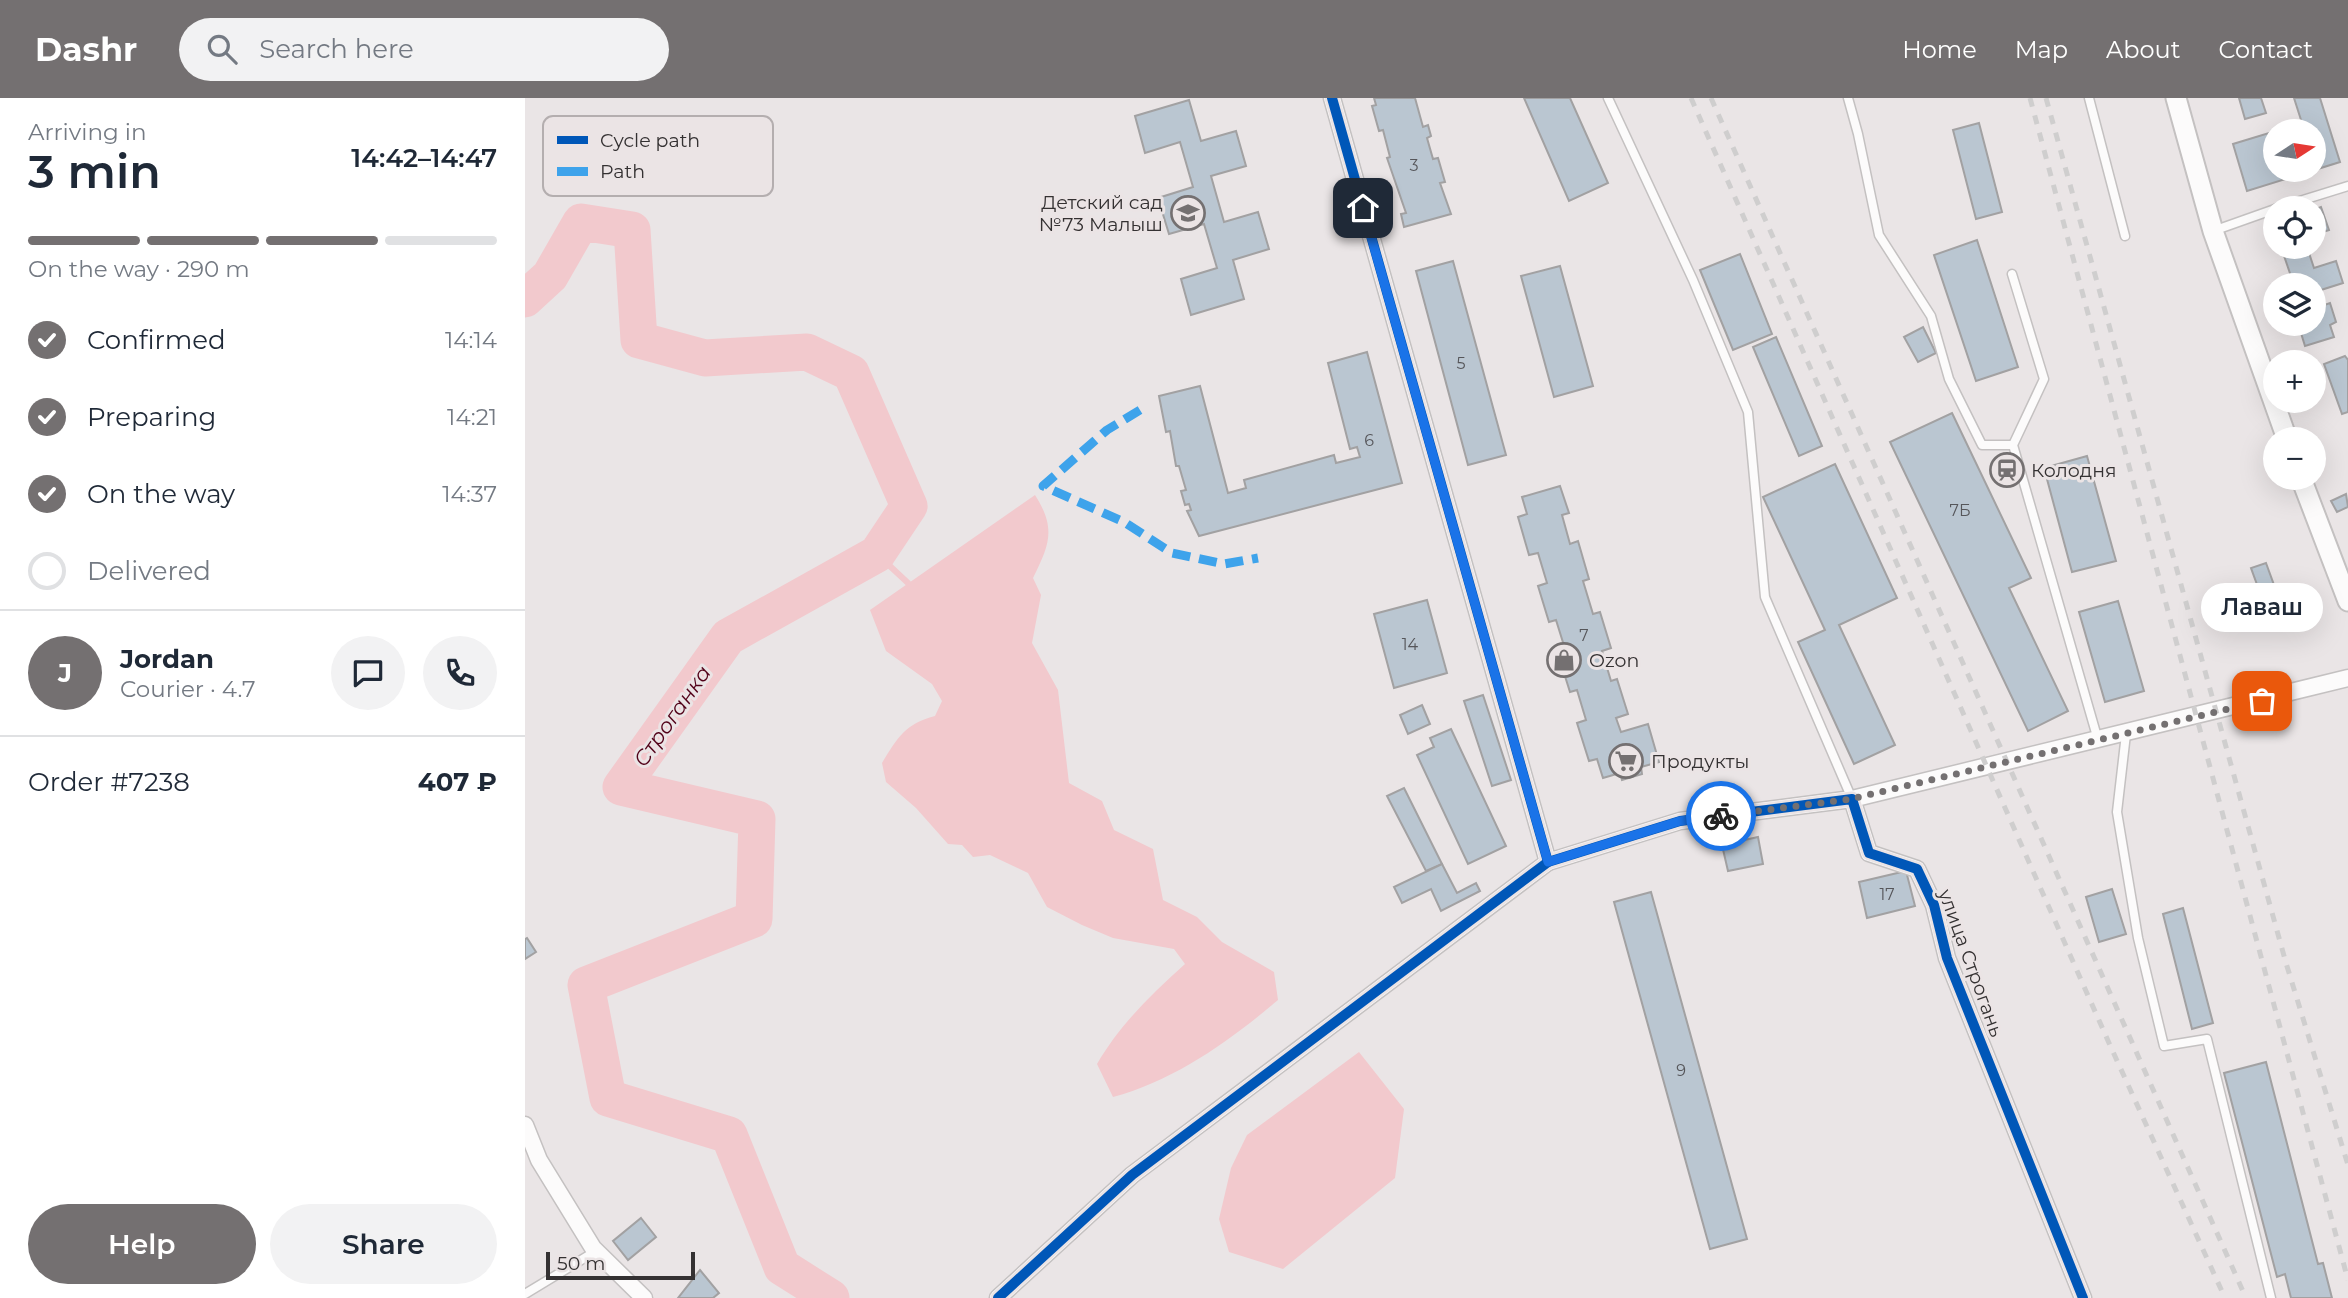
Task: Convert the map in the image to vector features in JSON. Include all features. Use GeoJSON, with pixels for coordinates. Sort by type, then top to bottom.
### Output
{"type":"FeatureCollection","features":[{"type":"Feature","properties":{"kind":"street"},"geometry":{"type":"LineString","coordinates":[[1332,98],[1548,862]]}},
{"type":"Feature","properties":{"kind":"street"},"geometry":{"type":"LineString","coordinates":[[2176,98],[2213,231],[2283,427]]}},
{"type":"Feature","properties":{"kind":"street"},"geometry":{"type":"LineString","coordinates":[[2306,490],[2348,601]]}},
{"type":"Feature","properties":{"kind":"street"},"geometry":{"type":"LineString","coordinates":[[998,1298],[1132,1175],[1548,862],[1680,821],[1851,799],[2348,678]]}},
{"type":"Feature","properties":{"kind":"street","name":"улица Строгань"},"geometry":{"type":"LineString","coordinates":[[1851,799],[1869,853],[1917,869],[1928,893],[1947,958],[2083,1298]]}},
{"type":"Feature","properties":{"kind":"street"},"geometry":{"type":"LineString","coordinates":[[525,1125],[539,1160],[596,1251],[644,1298]]}},
{"type":"Feature","properties":{"kind":"lane"},"geometry":{"type":"LineString","coordinates":[[1608,98],[1693,280],[1748,412],[1765,597],[1851,799]]}},
{"type":"Feature","properties":{"kind":"lane"},"geometry":{"type":"LineString","coordinates":[[1847,98],[1858,134],[1879,236],[1931,316],[1949,379],[1982,445],[2013,445]]}},
{"type":"Feature","properties":{"kind":"lane"},"geometry":{"type":"LineString","coordinates":[[2089,98],[2125,236]]}},
{"type":"Feature","properties":{"kind":"lane"},"geometry":{"type":"LineString","coordinates":[[2317,196],[2348,186]]}},
{"type":"Feature","properties":{"kind":"lane"},"geometry":{"type":"LineString","coordinates":[[2213,231],[2263,214]]}},
{"type":"Feature","properties":{"kind":"lane"},"geometry":{"type":"LineString","coordinates":[[2013,274],[2044,379],[2013,445],[2098,740]]}},
{"type":"Feature","properties":{"kind":"lane"},"geometry":{"type":"LineString","coordinates":[[2126,734],[2117,812],[2139,937],[2164,1046],[2207,1039],[2271,1298]]}},
{"type":"Feature","properties":{"kind":"lane"},"geometry":{"type":"LineString","coordinates":[[525,1294],[596,1251]]}},
{"type":"Feature","properties":{"kind":"shaded area"},"geometry":{"type":"Polygon","coordinates":[[[1035,495],[1046,517],[1048,536],[1033,578],[1041,595],[1032,643],[1058,690],[1069,783],[1102,801],[1114,830],[1153,849],[1163,900],[1197,917],[1222,942],[1274,972],[1278,1000],[1201,1058],[1158,1081],[1113,1097],[1097,1064],[1126,1023],[1185,964],[1174,949],[1113,938],[1082,925],[1047,907],[1028,873],[990,855],[973,857],[962,845],[948,844],[916,808],[886,782],[882,763],[903,733],[916,723],[935,716],[942,701],[932,684],[886,651],[870,610],[1035,495]]]}},
{"type":"Feature","properties":{"kind":"shaded area"},"geometry":{"type":"Polygon","coordinates":[[[1359,1052],[1404,1109],[1395,1178],[1283,1269],[1229,1252],[1219,1219],[1231,1168],[1247,1135],[1359,1052]]]}},
{"type":"Feature","properties":{"kind":"building"},"geometry":{"type":"Polygon","coordinates":[[[1374,98],[1415,98],[1423,127],[1428,125],[1431,136],[1427,138],[1433,159],[1438,158],[1445,182],[1440,183],[1451,214],[1404,227],[1401,214],[1406,213],[1387,158],[1390,157],[1383,130],[1379,131],[1372,106],[1376,105],[1374,98]]]}},
{"type":"Feature","properties":{"kind":"building"},"geometry":{"type":"Polygon","coordinates":[[[1524,98],[1570,98],[1608,183],[1569,201],[1524,98]]]}},
{"type":"Feature","properties":{"kind":"building"},"geometry":{"type":"Polygon","coordinates":[[[2239,98],[2261,98],[2266,113],[2245,119],[2239,98]]]}},
{"type":"Feature","properties":{"kind":"building"},"geometry":{"type":"Polygon","coordinates":[[[2294,98],[2320,98],[2340,162],[2326,166],[2326,119],[2301,119],[2294,98]]]}},
{"type":"Feature","properties":{"kind":"building"},"geometry":{"type":"Polygon","coordinates":[[[1189,100],[1201,141],[1236,131],[1246,166],[1211,176],[1224,222],[1258,212],[1269,249],[1233,260],[1244,299],[1191,315],[1181,279],[1217,268],[1204,224],[1169,234],[1158,198],[1193,187],[1180,142],[1145,153],[1135,116],[1189,100]]]}},
{"type":"Feature","properties":{"kind":"building"},"geometry":{"type":"Polygon","coordinates":[[[1979,123],[2002,212],[1976,219],[1953,130],[1979,123]]]}},
{"type":"Feature","properties":{"kind":"building"},"geometry":{"type":"Polygon","coordinates":[[[2263,135],[2263,182],[2276,182],[2247,191],[2233,144],[2263,135]]]}},
{"type":"Feature","properties":{"kind":"building"},"geometry":{"type":"Polygon","coordinates":[[[1977,240],[2018,367],[1976,381],[1934,255],[1977,240]]]}},
{"type":"Feature","properties":{"kind":"building"},"geometry":{"type":"Polygon","coordinates":[[[1740,254],[1772,334],[1733,350],[1700,270],[1740,254]]]}},
{"type":"Feature","properties":{"kind":"building"},"geometry":{"type":"Polygon","coordinates":[[[2285,259],[2311,259],[2314,268],[2336,261],[2343,283],[2326,288],[2326,273],[2290,273],[2285,259]]]}},
{"type":"Feature","properties":{"kind":"building"},"geometry":{"type":"Polygon","coordinates":[[[1453,261],[1506,455],[1468,465],[1416,271],[1453,261]]]}},
{"type":"Feature","properties":{"kind":"building"},"geometry":{"type":"Polygon","coordinates":[[[1560,266],[1593,386],[1554,397],[1521,276],[1560,266]]]}},
{"type":"Feature","properties":{"kind":"building"},"geometry":{"type":"Polygon","coordinates":[[[2330,303],[2336,322],[2330,325],[2334,337],[2305,346],[2302,336],[2326,336],[2326,304],[2330,303]]]}},
{"type":"Feature","properties":{"kind":"building"},"geometry":{"type":"Polygon","coordinates":[[[1923,327],[1936,353],[1918,362],[1904,337],[1923,327]]]}},
{"type":"Feature","properties":{"kind":"building"},"geometry":{"type":"Polygon","coordinates":[[[1776,337],[1822,446],[1799,456],[1753,347],[1776,337]]]}},
{"type":"Feature","properties":{"kind":"building"},"geometry":{"type":"Polygon","coordinates":[[[1367,352],[1402,483],[1199,536],[1187,511],[1191,510],[1189,504],[1185,505],[1181,491],[1186,490],[1179,466],[1176,466],[1170,431],[1166,432],[1159,396],[1200,386],[1228,493],[1246,488],[1244,480],[1334,455],[1336,463],[1360,457],[1357,447],[1350,449],[1328,363],[1367,352]]]}},
{"type":"Feature","properties":{"kind":"building"},"geometry":{"type":"Polygon","coordinates":[[[2345,356],[2348,360],[2348,412],[2342,414],[2326,363],[2345,356]]]}},
{"type":"Feature","properties":{"kind":"building"},"geometry":{"type":"Polygon","coordinates":[[[1952,413],[2031,578],[2009,588],[2068,711],[2028,731],[1890,442],[1952,413]]]}},
{"type":"Feature","properties":{"kind":"building"},"geometry":{"type":"Polygon","coordinates":[[[2087,456],[2116,561],[2072,572],[2044,468],[2087,456]]]}},
{"type":"Feature","properties":{"kind":"building"},"geometry":{"type":"Polygon","coordinates":[[[1835,464],[1897,598],[1839,625],[1895,745],[1854,764],[1798,642],[1825,630],[1763,497],[1835,464]]]}},
{"type":"Feature","properties":{"kind":"building"},"geometry":{"type":"Polygon","coordinates":[[[1560,486],[1569,513],[1562,515],[1570,544],[1578,541],[1589,579],[1583,581],[1593,614],[1600,612],[1611,648],[1602,651],[1611,681],[1617,679],[1628,714],[1616,718],[1621,732],[1648,724],[1659,762],[1641,767],[1642,774],[1622,780],[1620,773],[1603,778],[1597,759],[1589,761],[1577,723],[1586,720],[1577,690],[1570,692],[1558,654],[1566,652],[1556,620],[1549,622],[1538,586],[1547,583],[1538,553],[1529,555],[1518,517],[1527,514],[1522,497],[1560,486]]]}},
{"type":"Feature","properties":{"kind":"building"},"geometry":{"type":"Polygon","coordinates":[[[2346,494],[2348,507],[2337,512],[2331,501],[2346,494]]]}},
{"type":"Feature","properties":{"kind":"building"},"geometry":{"type":"Polygon","coordinates":[[[2266,563],[2274,585],[2259,590],[2251,568],[2266,563]]]}},
{"type":"Feature","properties":{"kind":"building"},"geometry":{"type":"Polygon","coordinates":[[[2295,595],[2302,624],[2275,630],[2268,601],[2295,595]]]}},
{"type":"Feature","properties":{"kind":"building"},"geometry":{"type":"Polygon","coordinates":[[[1427,600],[1447,673],[1394,688],[1374,614],[1427,600]]]}},
{"type":"Feature","properties":{"kind":"building"},"geometry":{"type":"Polygon","coordinates":[[[2118,601],[2144,691],[2105,702],[2079,612],[2118,601]]]}},
{"type":"Feature","properties":{"kind":"building"},"geometry":{"type":"Polygon","coordinates":[[[1483,695],[1511,780],[1492,786],[1464,701],[1483,695]]]}},
{"type":"Feature","properties":{"kind":"building"},"geometry":{"type":"Polygon","coordinates":[[[1422,705],[1430,724],[1408,734],[1400,715],[1422,705]]]}},
{"type":"Feature","properties":{"kind":"building"},"geometry":{"type":"Polygon","coordinates":[[[1451,729],[1506,846],[1468,864],[1417,755],[1434,747],[1430,738],[1451,729]]]}},
{"type":"Feature","properties":{"kind":"building"},"geometry":{"type":"Polygon","coordinates":[[[1404,788],[1442,864],[1426,871],[1387,796],[1404,788]]]}},
{"type":"Feature","properties":{"kind":"building"},"geometry":{"type":"Polygon","coordinates":[[[1758,837],[1763,864],[1728,871],[1722,845],[1758,837]]]}},
{"type":"Feature","properties":{"kind":"building"},"geometry":{"type":"Polygon","coordinates":[[[1442,864],[1457,893],[1476,883],[1480,891],[1441,911],[1431,889],[1402,903],[1394,887],[1442,864]]]}},
{"type":"Feature","properties":{"kind":"building"},"geometry":{"type":"Polygon","coordinates":[[[1906,871],[1915,906],[1867,918],[1859,882],[1906,871]]]}},
{"type":"Feature","properties":{"kind":"building"},"geometry":{"type":"Polygon","coordinates":[[[2112,889],[2126,934],[2099,942],[2086,897],[2112,889]]]}},
{"type":"Feature","properties":{"kind":"building"},"geometry":{"type":"Polygon","coordinates":[[[1651,892],[1747,1239],[1710,1249],[1614,902],[1651,892]]]}},
{"type":"Feature","properties":{"kind":"building"},"geometry":{"type":"Polygon","coordinates":[[[2183,908],[2213,1023],[2192,1029],[2163,914],[2183,908]]]}},
{"type":"Feature","properties":{"kind":"building"},"geometry":{"type":"Polygon","coordinates":[[[527,938],[536,952],[525,959],[525,939],[527,938]]]}},
{"type":"Feature","properties":{"kind":"building"},"geometry":{"type":"Polygon","coordinates":[[[2266,1062],[2318,1264],[2323,1263],[2332,1298],[2291,1298],[2285,1274],[2277,1277],[2224,1073],[2266,1062]]]}},
{"type":"Feature","properties":{"kind":"building"},"geometry":{"type":"Polygon","coordinates":[[[641,1218],[656,1237],[628,1260],[613,1241],[641,1218]]]}},
{"type":"Feature","properties":{"kind":"building"},"geometry":{"type":"Polygon","coordinates":[[[700,1270],[719,1293],[713,1298],[678,1298],[700,1270]]]}},
{"type":"Feature","properties":{"kind":"waterway","name":"Строганка"},"geometry":{"type":"LineString","coordinates":[[525,299],[550,276],[581,222],[632,230],[639,340],[705,358],[807,352],[851,373],[909,506],[877,554],[728,637],[621,787],[757,819],[754,919],[586,985],[608,1098],[729,1135],[782,1267],[831,1298]]}},
{"type":"Feature","properties":{"kind":"waterway"},"geometry":{"type":"LineString","coordinates":[[877,554],[908,583]]}},
{"type":"Feature","properties":{"kind":"railway"},"geometry":{"type":"LineString","coordinates":[[1691,98],[2109,1043],[2225,1298]]}},
{"type":"Feature","properties":{"kind":"railway"},"geometry":{"type":"LineString","coordinates":[[1711,98],[2246,1298]]}},
{"type":"Feature","properties":{"kind":"railway"},"geometry":{"type":"LineString","coordinates":[[2030,98],[2348,1280]]}},
{"type":"Feature","properties":{"kind":"railway"},"geometry":{"type":"LineString","coordinates":[[2046,98],[2286,963],[2348,1165]]}},
{"type":"Feature","properties":{"kind":"marked path"},"geometry":{"type":"LineString","coordinates":[[1140,410],[1107,430],[1043,486],[1124,522],[1172,553],[1224,564],[1258,558]]}},
{"type":"Feature","properties":{"kind":"cycle path"},"geometry":{"type":"LineString","coordinates":[[1332,98],[1548,862],[1680,821],[1852,799],[1869,853],[1917,869],[1934,905],[1947,958],[2083,1298]]}},
{"type":"Feature","properties":{"kind":"cycle path"},"geometry":{"type":"LineString","coordinates":[[998,1298],[1132,1175],[1548,862]]}},
{"type":"Feature","properties":{"kind":"way so far"},"geometry":{"type":"LineString","coordinates":[[1721,816],[1851,799],[2262,701]]}},
{"type":"Feature","properties":{"kind":"place","name":"Детский сад №73 Малыш"},"geometry":{"type":"Point","coordinates":[1188,213]}},
{"type":"Feature","properties":{"kind":"place","name":"Колодня"},"geometry":{"type":"Point","coordinates":[2007,470]}},
{"type":"Feature","properties":{"kind":"place","name":"Ozon"},"geometry":{"type":"Point","coordinates":[1564,660]}},
{"type":"Feature","properties":{"kind":"place","name":"Лаваш"},"geometry":{"type":"Point","coordinates":[2262,701]}},
{"type":"Feature","properties":{"kind":"place","name":"Продукты"},"geometry":{"type":"Point","coordinates":[1626,761]}},
{"type":"Feature","properties":{"kind":"route"},"geometry":{"type":"LineString","coordinates":[[1363,208],[1548,862],[1680,821],[1721,816]]}}]}
